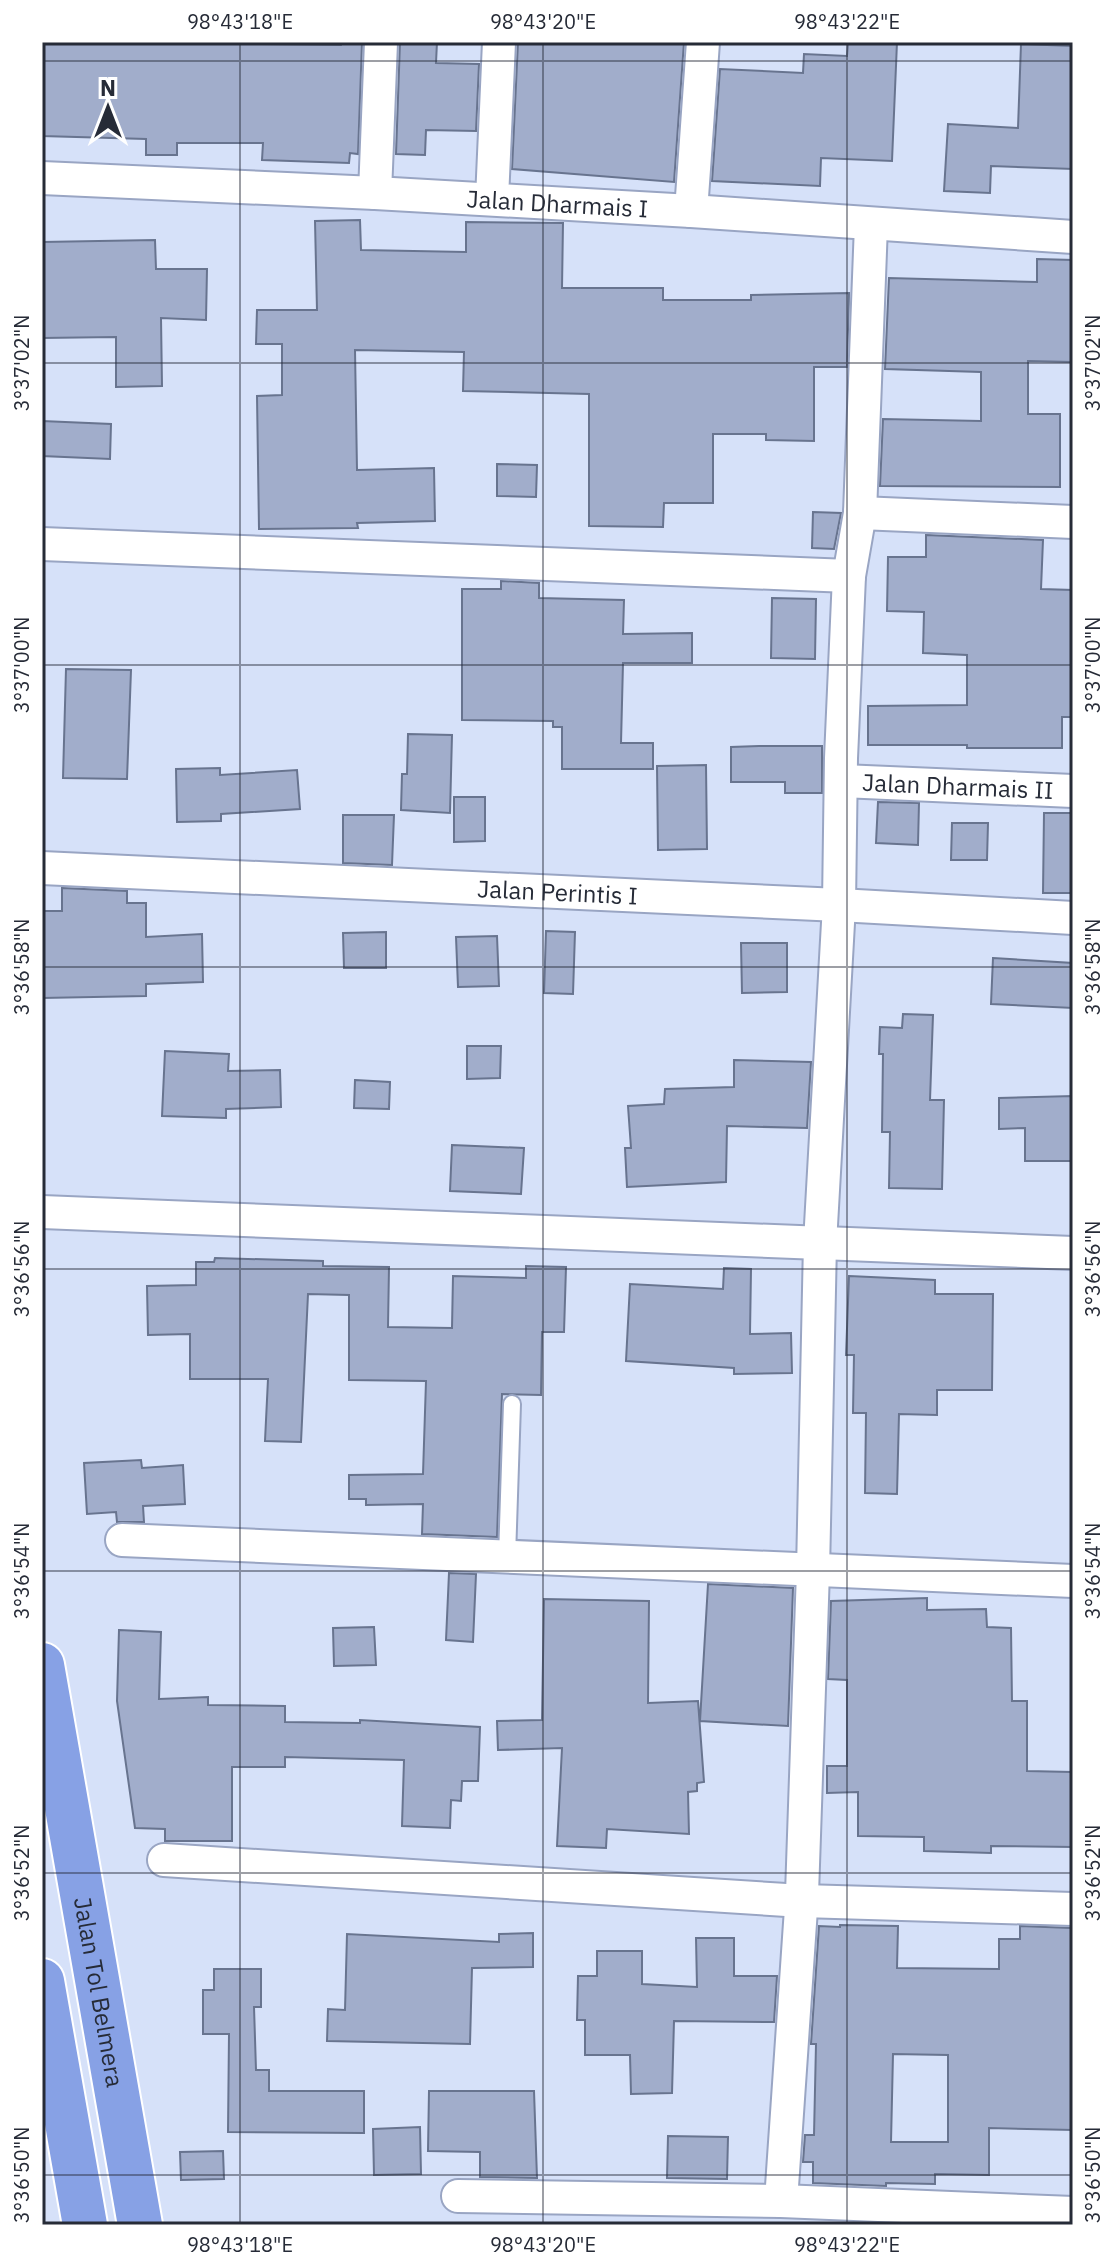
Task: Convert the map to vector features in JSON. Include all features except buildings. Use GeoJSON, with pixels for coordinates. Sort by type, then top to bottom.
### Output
{"type":"FeatureCollection","features":[{"type":"Feature","properties":{"kind":"highway","name":"Jalan Tol Belmera"},"geometry":{"type":"LineString","coordinates":[[42,1665],[140,2225]]}},
{"type":"Feature","properties":{"kind":"highway"},"geometry":{"type":"LineString","coordinates":[[42,1981],[85,2225]]}},
{"type":"Feature","properties":{"kind":"street"},"geometry":{"type":"LineString","coordinates":[[375,193],[381,42]]}},
{"type":"Feature","properties":{"kind":"street"},"geometry":{"type":"LineString","coordinates":[[492,199],[499,42]]}},
{"type":"Feature","properties":{"kind":"street"},"geometry":{"type":"LineString","coordinates":[[691,211],[703,42]]}},
{"type":"Feature","properties":{"kind":"street","name":"Jalan Dharmais I"},"geometry":{"type":"LineString","coordinates":[[42,178],[492,199],[1073,237]]}},
{"type":"Feature","properties":{"kind":"street"},"geometry":{"type":"LineString","coordinates":[[781,2201],[802,1901],[820,1243],[839,905],[849,576],[860,513],[871,225]]}},
{"type":"Feature","properties":{"kind":"street"},"geometry":{"type":"LineString","coordinates":[[860,513],[1073,522]]}},
{"type":"Feature","properties":{"kind":"street"},"geometry":{"type":"LineString","coordinates":[[42,544],[849,576]]}},
{"type":"Feature","properties":{"kind":"street","name":"Jalan Dharmais II"},"geometry":{"type":"LineString","coordinates":[[842,781],[1073,791]]}},
{"type":"Feature","properties":{"kind":"street","name":"Jalan Perintis I"},"geometry":{"type":"LineString","coordinates":[[42,868],[1073,918]]}},
{"type":"Feature","properties":{"kind":"street"},"geometry":{"type":"LineString","coordinates":[[42,1212],[1073,1253]]}},
{"type":"Feature","properties":{"kind":"street"},"geometry":{"type":"LineString","coordinates":[[122,1540],[1073,1581]]}},
{"type":"Feature","properties":{"kind":"street"},"geometry":{"type":"LineString","coordinates":[[164,1860],[802,1901],[1073,1909]]}},
{"type":"Feature","properties":{"kind":"street"},"geometry":{"type":"LineString","coordinates":[[458,2196],[781,2201],[1073,2213]]}},
{"type":"Feature","properties":{"kind":"lane"},"geometry":{"type":"LineString","coordinates":[[507,1557],[512,1404]]}}]}
